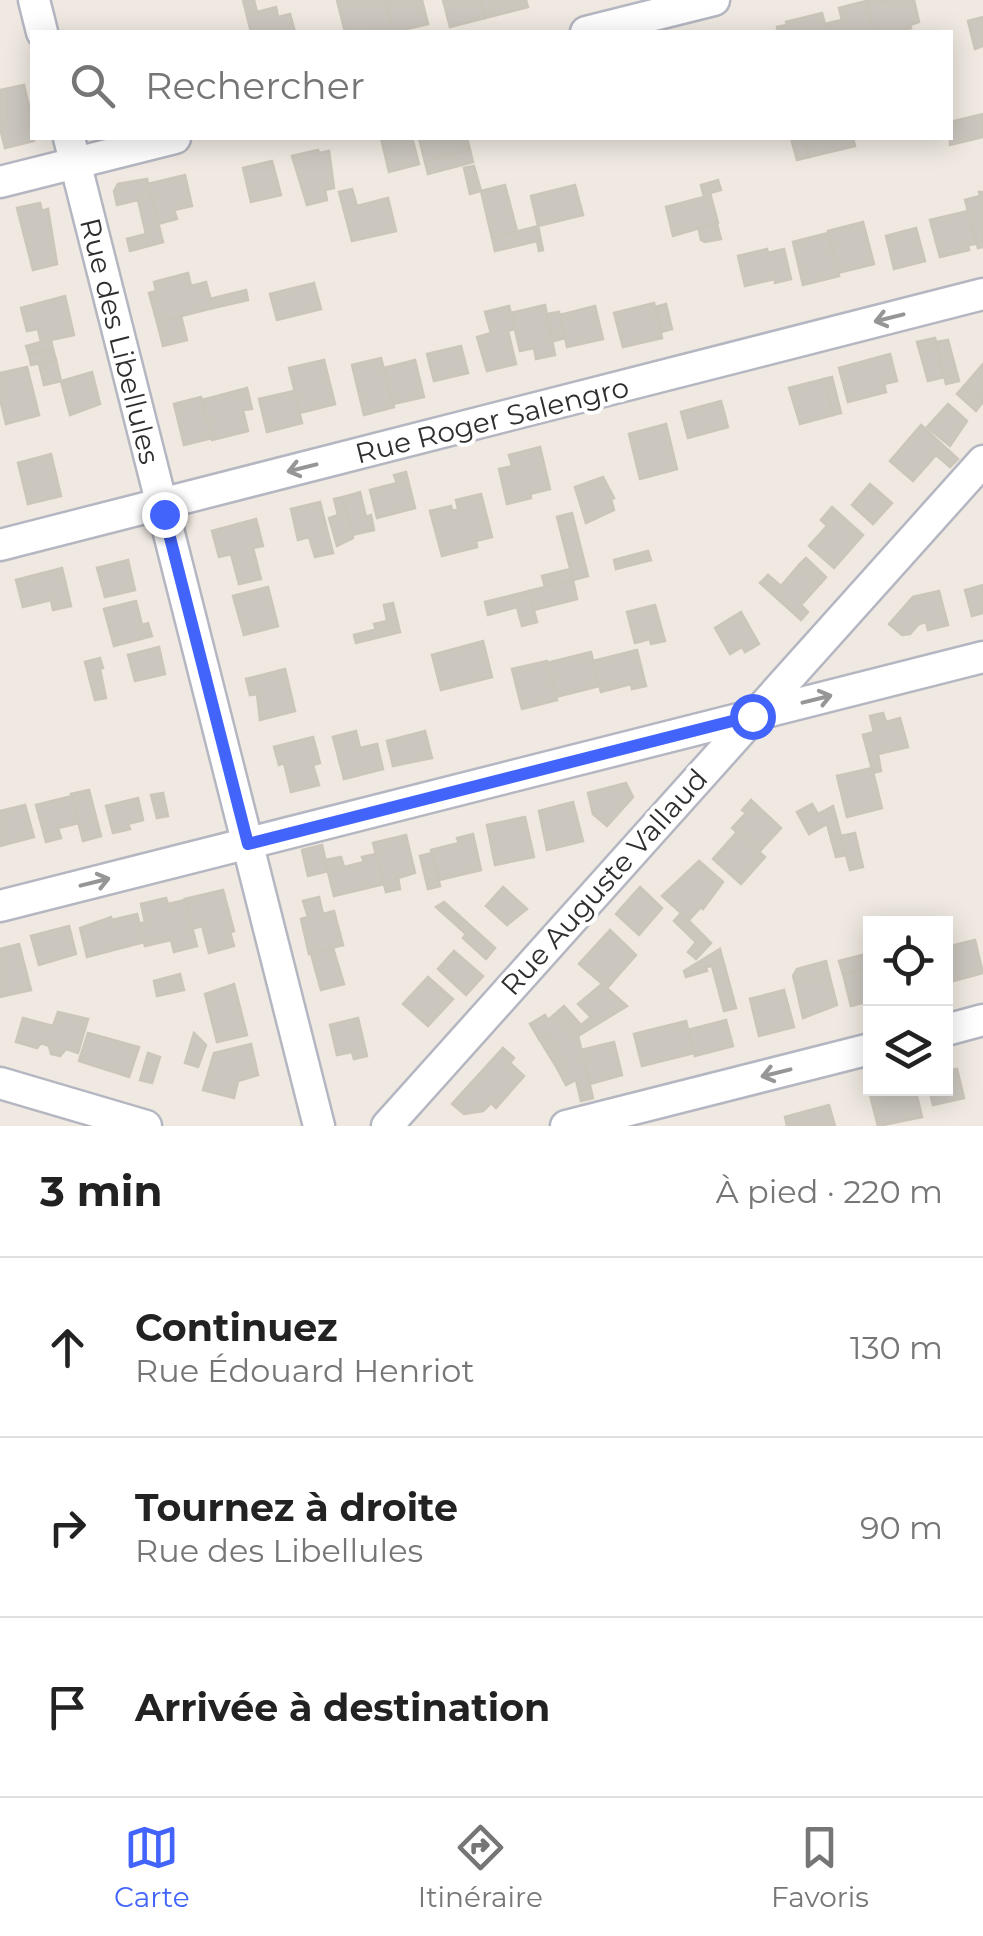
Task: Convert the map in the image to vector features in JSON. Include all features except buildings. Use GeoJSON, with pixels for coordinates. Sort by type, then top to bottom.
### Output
{"type":"FeatureCollection","features":[{"type":"Feature","properties":{"kind":"street"},"geometry":{"type":"LineString","coordinates":[[34,0],[42,30]]}},
{"type":"Feature","properties":{"kind":"street"},"geometry":{"type":"LineString","coordinates":[[594,30],[714,0]]}},
{"type":"Feature","properties":{"kind":"street"},"geometry":{"type":"LineString","coordinates":[[0,182],[72,150],[158,140]]}},
{"type":"Feature","properties":{"kind":"street","name":"Rue des Libellules"},"geometry":{"type":"LineString","coordinates":[[72,150],[319,1126]]}},
{"type":"Feature","properties":{"kind":"street","name":"Rue Roger Salengro"},"geometry":{"type":"LineString","coordinates":[[0,545],[983,294]]}},
{"type":"Feature","properties":{"kind":"street","name":"Rue Auguste Vallaud"},"geometry":{"type":"LineString","coordinates":[[388,1126],[983,460]]}},
{"type":"Feature","properties":{"kind":"street"},"geometry":{"type":"LineString","coordinates":[[0,906],[983,657]]}},
{"type":"Feature","properties":{"kind":"street"},"geometry":{"type":"LineString","coordinates":[[953,1028],[983,1020]]}},
{"type":"Feature","properties":{"kind":"street"},"geometry":{"type":"LineString","coordinates":[[566,1126],[863,1051]]}},
{"type":"Feature","properties":{"kind":"street"},"geometry":{"type":"LineString","coordinates":[[0,1083],[146,1126]]}},
{"type":"Feature","properties":{"kind":"route"},"geometry":{"type":"LineString","coordinates":[[164,514],[248,844],[752,716]]}}]}
